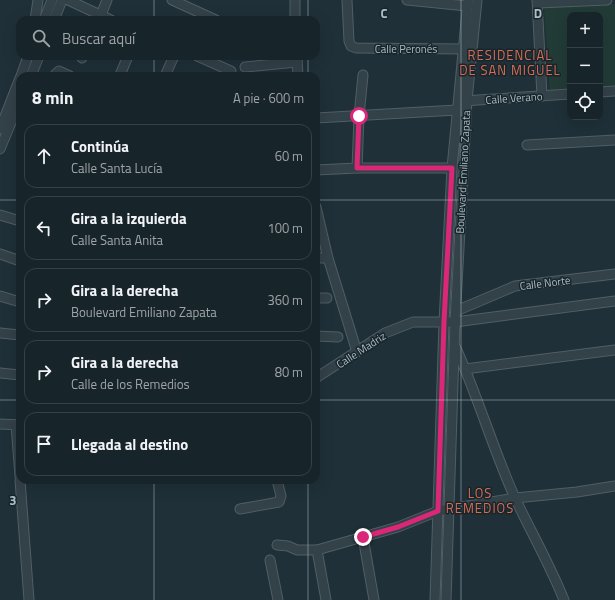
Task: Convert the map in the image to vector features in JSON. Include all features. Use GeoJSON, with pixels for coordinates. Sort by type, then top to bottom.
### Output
{"type":"FeatureCollection","features":[{"type":"Feature","properties":{"kind":"street"},"geometry":{"type":"LineString","coordinates":[[36,16],[38,0]]}},
{"type":"Feature","properties":{"kind":"street"},"geometry":{"type":"LineString","coordinates":[[46,16],[52,0]]}},
{"type":"Feature","properties":{"kind":"street"},"geometry":{"type":"LineString","coordinates":[[56,16],[62,0]]}},
{"type":"Feature","properties":{"kind":"street"},"geometry":{"type":"LineString","coordinates":[[68,0],[96,16]]}},
{"type":"Feature","properties":{"kind":"street"},"geometry":{"type":"LineString","coordinates":[[101,16],[107,0]]}},
{"type":"Feature","properties":{"kind":"street"},"geometry":{"type":"LineString","coordinates":[[172,0],[207,16]]}},
{"type":"Feature","properties":{"kind":"street"},"geometry":{"type":"LineString","coordinates":[[295,0],[295,16]]}},
{"type":"Feature","properties":{"kind":"street","name":"Calle Peronés"},"geometry":{"type":"LineString","coordinates":[[348,0],[349,41],[351,46],[356,48],[462,49]]}},
{"type":"Feature","properties":{"kind":"street"},"geometry":{"type":"LineString","coordinates":[[407,0],[467,3]]}},
{"type":"Feature","properties":{"kind":"street","name":"Boulevard Emiliano Zapata"},"geometry":{"type":"LineString","coordinates":[[435,600],[444,322],[452,168],[457,110],[462,100],[476,0]]}},
{"type":"Feature","properties":{"kind":"street"},"geometry":{"type":"LineString","coordinates":[[542,96],[538,2],[607,0]]}},
{"type":"Feature","properties":{"kind":"street","name":"Boulevard Emiliano Zapata"},"geometry":{"type":"LineString","coordinates":[[446,600],[456,311],[462,49],[467,3]]}},
{"type":"Feature","properties":{"kind":"street"},"geometry":{"type":"LineString","coordinates":[[22,72],[26,60]]}},
{"type":"Feature","properties":{"kind":"street"},"geometry":{"type":"LineString","coordinates":[[32,72],[37,60]]}},
{"type":"Feature","properties":{"kind":"street"},"geometry":{"type":"LineString","coordinates":[[121,72],[126,60]]}},
{"type":"Feature","properties":{"kind":"street"},"geometry":{"type":"LineString","coordinates":[[167,72],[172,60]]}},
{"type":"Feature","properties":{"kind":"street"},"geometry":{"type":"LineString","coordinates":[[206,60],[231,71]]}},
{"type":"Feature","properties":{"kind":"street"},"geometry":{"type":"LineString","coordinates":[[245,67],[290,60]]}},
{"type":"Feature","properties":{"kind":"street"},"geometry":{"type":"LineString","coordinates":[[297,60],[298,72]]}},
{"type":"Feature","properties":{"kind":"street"},"geometry":{"type":"LineString","coordinates":[[357,168],[359,116],[363,75]]}},
{"type":"Feature","properties":{"kind":"street"},"geometry":{"type":"LineString","coordinates":[[603,92],[615,91]]}},
{"type":"Feature","properties":{"kind":"street","name":"Calle Verano"},"geometry":{"type":"LineString","coordinates":[[462,100],[567,94]]}},
{"type":"Feature","properties":{"kind":"street"},"geometry":{"type":"LineString","coordinates":[[1,138],[16,97]]}},
{"type":"Feature","properties":{"kind":"street"},"geometry":{"type":"LineString","coordinates":[[1,138],[16,109]]}},
{"type":"Feature","properties":{"kind":"street"},"geometry":{"type":"LineString","coordinates":[[320,118],[457,110]]}},
{"type":"Feature","properties":{"kind":"street"},"geometry":{"type":"LineString","coordinates":[[527,145],[615,140]]}},
{"type":"Feature","properties":{"kind":"street"},"geometry":{"type":"LineString","coordinates":[[320,170],[357,168],[452,168]]}},
{"type":"Feature","properties":{"kind":"street"},"geometry":{"type":"LineString","coordinates":[[0,215],[16,220]]}},
{"type":"Feature","properties":{"kind":"street"},"geometry":{"type":"LineString","coordinates":[[320,225],[328,258],[357,352]]}},
{"type":"Feature","properties":{"kind":"street"},"geometry":{"type":"LineString","coordinates":[[0,254],[16,260]]}},
{"type":"Feature","properties":{"kind":"street"},"geometry":{"type":"LineString","coordinates":[[320,258],[328,258]]}},
{"type":"Feature","properties":{"kind":"street","name":"Calle Norte"},"geometry":{"type":"LineString","coordinates":[[456,311],[515,286],[615,274]]}},
{"type":"Feature","properties":{"kind":"street"},"geometry":{"type":"LineString","coordinates":[[0,296],[16,301]]}},
{"type":"Feature","properties":{"kind":"street"},"geometry":{"type":"LineString","coordinates":[[320,298],[327,298]]}},
{"type":"Feature","properties":{"kind":"street","name":"Calle Madriz"},"geometry":{"type":"LineString","coordinates":[[320,375],[385,333],[413,322],[455,322],[615,301]]}},
{"type":"Feature","properties":{"kind":"street"},"geometry":{"type":"LineString","coordinates":[[0,333],[16,335]]}},
{"type":"Feature","properties":{"kind":"street"},"geometry":{"type":"LineString","coordinates":[[320,336],[338,337]]}},
{"type":"Feature","properties":{"kind":"street","name":"Boulevard Emiliano Zapata"},"geometry":{"type":"LineString","coordinates":[[455,344],[515,498],[564,600]]}},
{"type":"Feature","properties":{"kind":"street"},"geometry":{"type":"LineString","coordinates":[[466,369],[615,350]]}},
{"type":"Feature","properties":{"kind":"street"},"geometry":{"type":"LineString","coordinates":[[0,373],[16,375]]}},
{"type":"Feature","properties":{"kind":"street"},"geometry":{"type":"LineString","coordinates":[[0,424],[16,425]]}},
{"type":"Feature","properties":{"kind":"street"},"geometry":{"type":"LineString","coordinates":[[20,484],[29,600]]}},
{"type":"Feature","properties":{"kind":"street"},"geometry":{"type":"LineString","coordinates":[[240,509],[279,502],[281,496],[278,484]]}},
{"type":"Feature","properties":{"kind":"street"},"geometry":{"type":"LineString","coordinates":[[277,546],[288,546],[297,550],[317,550],[398,527],[438,511],[515,498],[577,492],[615,486]]}},
{"type":"Feature","properties":{"kind":"street"},"geometry":{"type":"LineString","coordinates":[[363,537],[374,600]]}},
{"type":"Feature","properties":{"kind":"street"},"geometry":{"type":"LineString","coordinates":[[317,550],[326,600]]}},
{"type":"Feature","properties":{"kind":"street"},"geometry":{"type":"LineString","coordinates":[[270,560],[278,600]]}},
{"type":"Feature","properties":{"kind":"green space"},"geometry":{"type":"Polygon","coordinates":[[[615,4],[615,88],[603,90],[603,12],[567,12],[567,92],[550,94],[544,8],[615,4]]]}},
{"type":"Feature","properties":{"kind":"district","name":"RESIDENCIAL DE SAN MIGUEL"},"geometry":{"type":"Point","coordinates":[510,62]}},
{"type":"Feature","properties":{"kind":"district","name":"LOS REMEDIOS"},"geometry":{"type":"Point","coordinates":[480,500]}},
{"type":"Feature","properties":{"kind":"route"},"geometry":{"type":"LineString","coordinates":[[359,116],[357,168],[452,168],[444,322],[438,511],[398,527],[363,537]]}}]}
